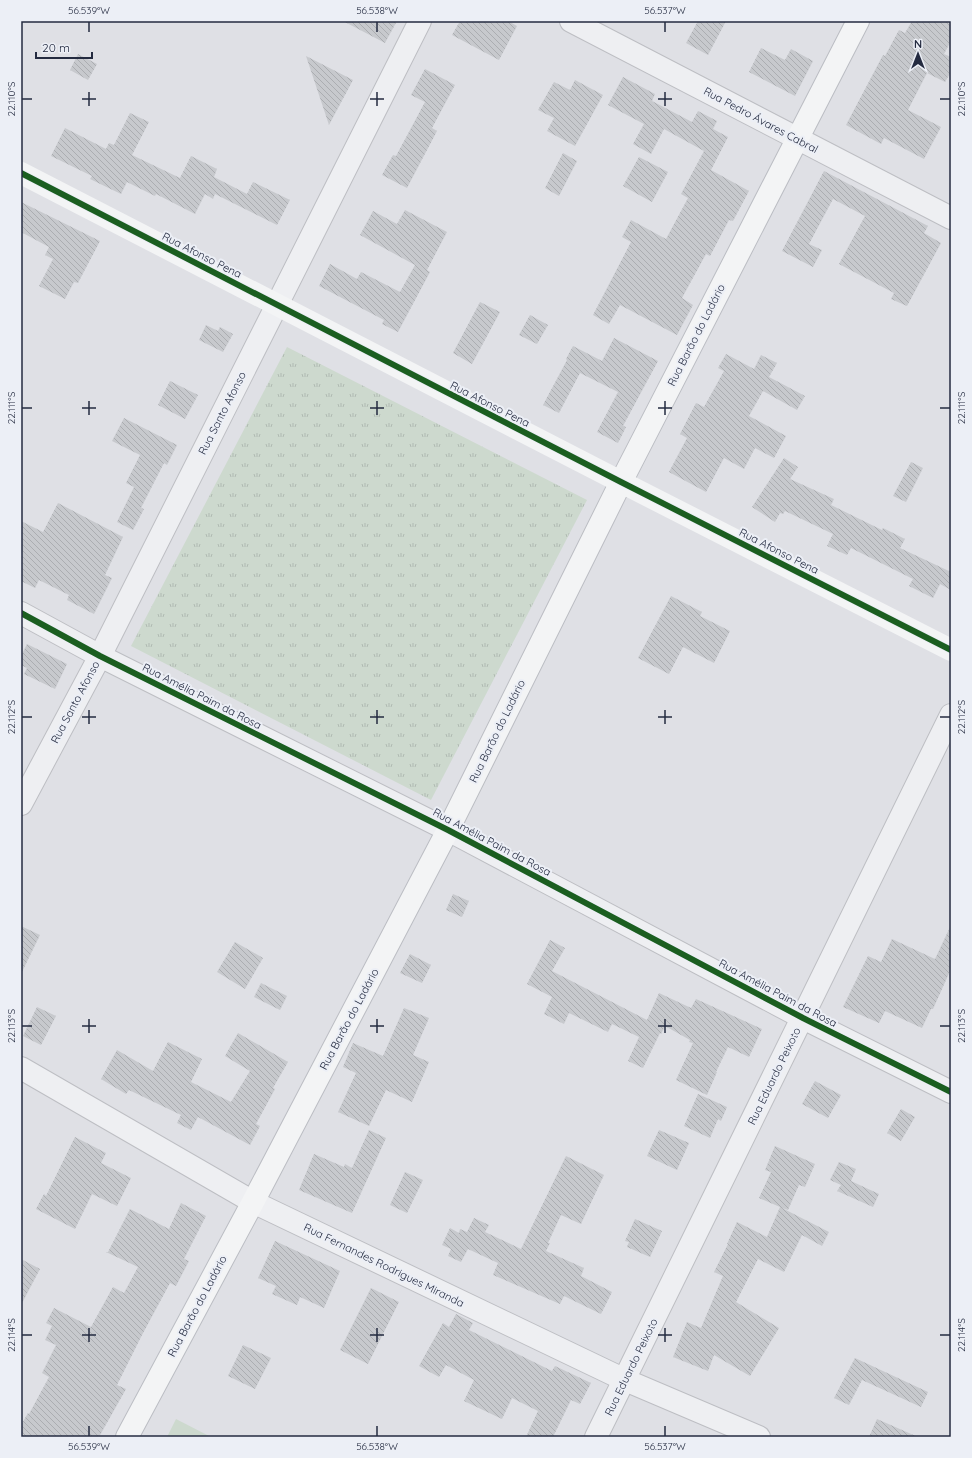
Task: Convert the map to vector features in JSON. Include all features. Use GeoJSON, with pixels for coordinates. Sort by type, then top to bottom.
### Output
{"type":"FeatureCollection","features":[{"type":"Feature","properties":{"kind":"main road","name":"Rua Barão do Ladário"},"geometry":{"type":"LineString","coordinates":[[127,1437],[253,1202],[448,830],[621,482],[858,21]]}},
{"type":"Feature","properties":{"kind":"main road","name":"Rua Afonso Pena"},"geometry":{"type":"LineString","coordinates":[[21,173],[951,650]]}},
{"type":"Feature","properties":{"kind":"street","name":"Rua Santo Afonso"},"geometry":{"type":"LineString","coordinates":[[21,804],[100,656],[420,21]]}},
{"type":"Feature","properties":{"kind":"street","name":"Rua Pedro Ávares Cabral"},"geometry":{"type":"LineString","coordinates":[[571,21],[951,218]]}},
{"type":"Feature","properties":{"kind":"street","name":"Rua Amélia Paim da Rosa"},"geometry":{"type":"LineString","coordinates":[[21,613],[100,656],[448,830],[803,1018],[951,1092]]}},
{"type":"Feature","properties":{"kind":"street","name":"Rua Eduardo Peixoto"},"geometry":{"type":"LineString","coordinates":[[596,1437],[951,715]]}},
{"type":"Feature","properties":{"kind":"street","name":"Rua Fernandes Rodrigues Miranda"},"geometry":{"type":"LineString","coordinates":[[21,1068],[253,1202],[625,1380],[759,1437]]}},
{"type":"Feature","properties":{"kind":"green space"},"geometry":{"type":"Polygon","coordinates":[[[287,347],[587,500],[431,800],[131,646],[287,347]]]}},
{"type":"Feature","properties":{"kind":"green space"},"geometry":{"type":"Polygon","coordinates":[[[176,1419],[211,1437],[167,1437],[176,1419]]]}},
{"type":"Feature","properties":{"kind":"building"},"geometry":{"type":"Polygon","coordinates":[[[343,21],[397,21],[385,43],[343,21]]]}},
{"type":"Feature","properties":{"kind":"building"},"geometry":{"type":"Polygon","coordinates":[[[460,21],[508,21],[517,26],[499,60],[452,35],[460,21]]]}},
{"type":"Feature","properties":{"kind":"building"},"geometry":{"type":"Polygon","coordinates":[[[698,21],[726,21],[708,55],[686,43],[698,21]]]}},
{"type":"Feature","properties":{"kind":"building"},"geometry":{"type":"Polygon","coordinates":[[[912,21],[945,21],[951,24],[951,41],[944,54],[951,57],[951,72],[945,82],[927,73],[908,110],[941,127],[924,159],[884,138],[881,144],[846,125],[883,55],[885,56],[899,30],[905,33],[912,21]]]}},
{"type":"Feature","properties":{"kind":"building"},"geometry":{"type":"Polygon","coordinates":[[[761,48],[785,60],[791,49],[813,61],[795,96],[749,72],[761,48]]]}},
{"type":"Feature","properties":{"kind":"building"},"geometry":{"type":"Polygon","coordinates":[[[78,54],[97,64],[88,80],[70,70],[78,54]]]}},
{"type":"Feature","properties":{"kind":"building"},"geometry":{"type":"Polygon","coordinates":[[[306,56],[353,80],[329,125],[306,56]]]}},
{"type":"Feature","properties":{"kind":"building"},"geometry":{"type":"Polygon","coordinates":[[[425,69],[455,85],[432,128],[437,131],[407,188],[382,175],[393,155],[396,156],[425,102],[411,95],[425,69]]]}},
{"type":"Feature","properties":{"kind":"building"},"geometry":{"type":"Polygon","coordinates":[[[623,77],[655,94],[652,101],[692,122],[698,111],[717,121],[713,129],[728,137],[711,170],[749,191],[733,221],[729,220],[710,256],[706,254],[682,298],[693,305],[677,335],[620,305],[609,324],[593,315],[631,242],[622,237],[631,220],[666,239],[688,198],[681,194],[704,151],[664,129],[651,154],[633,144],[644,124],[608,105],[623,77]]]}},
{"type":"Feature","properties":{"kind":"building"},"geometry":{"type":"Polygon","coordinates":[[[575,80],[603,95],[575,146],[547,131],[554,118],[538,110],[554,82],[570,90],[575,80]]]}},
{"type":"Feature","properties":{"kind":"building"},"geometry":{"type":"Polygon","coordinates":[[[130,113],[149,122],[132,155],[180,178],[191,156],[217,169],[214,177],[247,194],[253,182],[290,200],[277,225],[215,194],[213,199],[205,194],[195,214],[156,194],[155,196],[127,182],[121,194],[90,179],[92,176],[51,156],[65,128],[106,149],[109,143],[114,145],[130,113]]]}},
{"type":"Feature","properties":{"kind":"building"},"geometry":{"type":"Polygon","coordinates":[[[563,153],[577,161],[559,196],[545,188],[563,153]]]}},
{"type":"Feature","properties":{"kind":"building"},"geometry":{"type":"Polygon","coordinates":[[[639,157],[668,172],[652,202],[623,186],[639,157]]]}},
{"type":"Feature","properties":{"kind":"building"},"geometry":{"type":"Polygon","coordinates":[[[824,171],[928,226],[924,233],[941,243],[907,306],[891,299],[894,293],[839,264],[865,216],[833,199],[809,244],[822,250],[813,267],[782,251],[824,171]]]}},
{"type":"Feature","properties":{"kind":"building"},"geometry":{"type":"Polygon","coordinates":[[[21,202],[100,241],[78,283],[74,282],[65,299],[39,286],[53,259],[45,255],[49,247],[21,232],[21,202]]]}},
{"type":"Feature","properties":{"kind":"building"},"geometry":{"type":"Polygon","coordinates":[[[405,210],[447,232],[427,270],[430,272],[398,332],[382,324],[384,320],[319,286],[330,264],[357,279],[361,272],[400,292],[415,265],[360,235],[373,211],[397,224],[405,210]]]}},
{"type":"Feature","properties":{"kind":"building"},"geometry":{"type":"Polygon","coordinates":[[[480,302],[500,312],[472,364],[453,353],[480,302]]]}},
{"type":"Feature","properties":{"kind":"building"},"geometry":{"type":"Polygon","coordinates":[[[530,315],[548,325],[537,344],[519,335],[530,315]]]}},
{"type":"Feature","properties":{"kind":"building"},"geometry":{"type":"Polygon","coordinates":[[[206,325],[218,331],[220,327],[233,334],[223,352],[199,340],[206,325]]]}},
{"type":"Feature","properties":{"kind":"building"},"geometry":{"type":"Polygon","coordinates":[[[614,338],[658,361],[623,426],[626,427],[618,443],[597,432],[618,392],[580,373],[559,413],[543,405],[573,346],[602,361],[614,338]]]}},
{"type":"Feature","properties":{"kind":"building"},"geometry":{"type":"Polygon","coordinates":[[[726,354],[754,369],[761,355],[777,363],[769,377],[805,396],[797,410],[763,391],[749,416],[786,436],[774,458],[755,448],[744,469],[724,458],[706,492],[669,472],[687,438],[680,434],[696,403],[704,407],[724,371],[718,368],[726,354]]]}},
{"type":"Feature","properties":{"kind":"building"},"geometry":{"type":"Polygon","coordinates":[[[170,381],[198,395],[185,419],[158,405],[170,381]]]}},
{"type":"Feature","properties":{"kind":"building"},"geometry":{"type":"Polygon","coordinates":[[[124,418],[177,445],[167,465],[164,463],[141,508],[144,509],[133,530],[117,522],[134,487],[126,483],[140,455],[112,441],[124,418]]]}},
{"type":"Feature","properties":{"kind":"building"},"geometry":{"type":"Polygon","coordinates":[[[784,458],[798,467],[790,479],[834,499],[831,505],[882,530],[883,528],[905,539],[900,548],[951,572],[951,590],[940,584],[933,598],[909,586],[913,579],[851,548],[847,555],[827,546],[833,534],[785,511],[783,514],[780,513],[775,522],[752,507],[784,458]]]}},
{"type":"Feature","properties":{"kind":"building"},"geometry":{"type":"Polygon","coordinates":[[[911,462],[923,468],[906,502],[893,496],[911,462]]]}},
{"type":"Feature","properties":{"kind":"building"},"geometry":{"type":"Polygon","coordinates":[[[58,503],[123,537],[105,575],[112,578],[94,614],[67,600],[69,595],[39,580],[35,588],[21,581],[21,521],[43,532],[58,503]]]}},
{"type":"Feature","properties":{"kind":"building"},"geometry":{"type":"Polygon","coordinates":[[[671,596],[702,612],[700,616],[730,631],[714,663],[683,647],[669,674],[638,658],[671,596]]]}},
{"type":"Feature","properties":{"kind":"building"},"geometry":{"type":"Polygon","coordinates":[[[27,644],[67,664],[55,689],[24,674],[27,668],[21,665],[21,656],[27,644]]]}},
{"type":"Feature","properties":{"kind":"building"},"geometry":{"type":"Polygon","coordinates":[[[453,894],[469,901],[462,917],[446,910],[453,894]]]}},
{"type":"Feature","properties":{"kind":"building"},"geometry":{"type":"Polygon","coordinates":[[[951,925],[951,969],[933,1009],[931,1009],[922,1028],[885,1011],[879,1023],[843,1007],[868,956],[881,962],[892,939],[935,959],[951,925]]]}},
{"type":"Feature","properties":{"kind":"building"},"geometry":{"type":"Polygon","coordinates":[[[21,926],[40,935],[21,974],[21,926]]]}},
{"type":"Feature","properties":{"kind":"building"},"geometry":{"type":"Polygon","coordinates":[[[550,940],[565,948],[552,971],[647,1020],[659,993],[691,1008],[696,999],[762,1029],[749,1057],[728,1047],[707,1095],[676,1080],[693,1043],[689,1042],[690,1040],[665,1026],[643,1068],[628,1061],[639,1037],[612,1024],[608,1032],[569,1013],[564,1024],[544,1014],[552,997],[527,984],[550,940]]]}},
{"type":"Feature","properties":{"kind":"building"},"geometry":{"type":"Polygon","coordinates":[[[235,942],[263,958],[245,989],[217,972],[235,942]]]}},
{"type":"Feature","properties":{"kind":"building"},"geometry":{"type":"Polygon","coordinates":[[[410,954],[431,965],[422,983],[400,973],[410,954]]]}},
{"type":"Feature","properties":{"kind":"building"},"geometry":{"type":"Polygon","coordinates":[[[261,983],[287,996],[280,1010],[254,997],[261,983]]]}},
{"type":"Feature","properties":{"kind":"building"},"geometry":{"type":"Polygon","coordinates":[[[37,1007],[56,1016],[41,1045],[23,1036],[37,1007]]]}},
{"type":"Feature","properties":{"kind":"building"},"geometry":{"type":"Polygon","coordinates":[[[404,1008],[429,1018],[413,1055],[429,1062],[412,1102],[386,1090],[369,1126],[338,1112],[356,1073],[343,1067],[353,1043],[383,1056],[404,1008]]]}},
{"type":"Feature","properties":{"kind":"building"},"geometry":{"type":"Polygon","coordinates":[[[238,1033],[288,1062],[273,1088],[275,1089],[256,1124],[260,1126],[250,1145],[198,1117],[191,1130],[177,1123],[181,1115],[129,1090],[126,1094],[101,1079],[117,1050],[153,1071],[168,1042],[202,1059],[191,1082],[231,1102],[250,1071],[225,1056],[238,1033]]]}},
{"type":"Feature","properties":{"kind":"building"},"geometry":{"type":"Polygon","coordinates":[[[815,1081],[841,1095],[828,1118],[802,1104],[815,1081]]]}},
{"type":"Feature","properties":{"kind":"building"},"geometry":{"type":"Polygon","coordinates":[[[698,1094],[727,1107],[721,1121],[718,1119],[710,1138],[684,1126],[698,1094]]]}},
{"type":"Feature","properties":{"kind":"building"},"geometry":{"type":"Polygon","coordinates":[[[901,1109],[915,1117],[901,1141],[887,1133],[901,1109]]]}},
{"type":"Feature","properties":{"kind":"building"},"geometry":{"type":"Polygon","coordinates":[[[369,1130],[386,1138],[352,1213],[299,1190],[314,1154],[344,1167],[345,1164],[352,1168],[369,1130]]]}},
{"type":"Feature","properties":{"kind":"building"},"geometry":{"type":"Polygon","coordinates":[[[659,1130],[689,1143],[677,1170],[647,1156],[659,1130]]]}},
{"type":"Feature","properties":{"kind":"building"},"geometry":{"type":"Polygon","coordinates":[[[75,1137],[106,1153],[101,1163],[131,1178],[117,1206],[92,1194],[75,1229],[36,1209],[44,1194],[46,1196],[75,1137]]]}},
{"type":"Feature","properties":{"kind":"building"},"geometry":{"type":"Polygon","coordinates":[[[775,1146],[815,1164],[805,1187],[799,1185],[788,1210],[782,1208],[829,1232],[822,1246],[802,1235],[784,1272],[758,1259],[736,1302],[779,1328],[750,1376],[714,1355],[708,1371],[673,1357],[687,1322],[701,1328],[723,1276],[714,1272],[737,1222],[767,1237],[780,1207],[759,1198],[771,1172],[765,1170],[775,1146]]]}},
{"type":"Feature","properties":{"kind":"building"},"geometry":{"type":"Polygon","coordinates":[[[566,1156],[604,1175],[581,1224],[561,1215],[548,1243],[550,1243],[546,1251],[584,1268],[581,1276],[612,1292],[601,1314],[564,1296],[560,1304],[493,1275],[498,1263],[468,1249],[461,1262],[448,1256],[451,1249],[442,1245],[450,1228],[459,1233],[460,1229],[467,1232],[474,1218],[489,1225],[485,1232],[521,1249],[566,1156]]]}},
{"type":"Feature","properties":{"kind":"building"},"geometry":{"type":"Polygon","coordinates":[[[839,1162],[856,1169],[851,1181],[879,1194],[873,1207],[837,1191],[841,1185],[830,1180],[839,1162]]]}},
{"type":"Feature","properties":{"kind":"building"},"geometry":{"type":"Polygon","coordinates":[[[405,1172],[423,1180],[407,1213],[390,1205],[405,1172]]]}},
{"type":"Feature","properties":{"kind":"building"},"geometry":{"type":"Polygon","coordinates":[[[181,1203],[206,1216],[184,1259],[189,1261],[176,1286],[170,1283],[117,1385],[126,1389],[99,1437],[21,1437],[21,1425],[28,1413],[29,1414],[49,1377],[42,1373],[56,1345],[45,1340],[52,1326],[46,1323],[54,1308],[91,1327],[113,1287],[124,1293],[138,1267],[106,1252],[108,1252],[130,1209],[169,1229],[181,1203]]]}},
{"type":"Feature","properties":{"kind":"building"},"geometry":{"type":"Polygon","coordinates":[[[635,1219],[662,1231],[650,1257],[627,1247],[629,1242],[625,1241],[635,1219]]]}},
{"type":"Feature","properties":{"kind":"building"},"geometry":{"type":"Polygon","coordinates":[[[275,1241],[340,1271],[324,1308],[300,1297],[297,1305],[272,1294],[276,1286],[258,1278],[275,1241]]]}},
{"type":"Feature","properties":{"kind":"building"},"geometry":{"type":"Polygon","coordinates":[[[21,1259],[40,1269],[21,1305],[21,1259]]]}},
{"type":"Feature","properties":{"kind":"building"},"geometry":{"type":"Polygon","coordinates":[[[371,1288],[399,1302],[368,1364],[340,1350],[371,1288]]]}},
{"type":"Feature","properties":{"kind":"building"},"geometry":{"type":"Polygon","coordinates":[[[456,1314],[473,1323],[469,1330],[552,1371],[555,1366],[591,1383],[580,1404],[571,1400],[553,1437],[526,1437],[538,1411],[512,1398],[502,1419],[464,1401],[474,1380],[446,1365],[439,1377],[419,1366],[443,1323],[449,1327],[456,1314]]]}},
{"type":"Feature","properties":{"kind":"building"},"geometry":{"type":"Polygon","coordinates":[[[243,1345],[271,1358],[255,1389],[228,1376],[243,1345]]]}},
{"type":"Feature","properties":{"kind":"building"},"geometry":{"type":"Polygon","coordinates":[[[855,1358],[928,1392],[921,1407],[862,1380],[849,1405],[834,1398],[855,1358]]]}},
{"type":"Feature","properties":{"kind":"building"},"geometry":{"type":"Polygon","coordinates":[[[877,1419],[918,1437],[869,1437],[877,1419]]]}},
{"type":"Feature","properties":{"kind":"cycle path"},"geometry":{"type":"LineString","coordinates":[[21,173],[951,650]]}},
{"type":"Feature","properties":{"kind":"cycle path"},"geometry":{"type":"LineString","coordinates":[[21,613],[100,656],[448,830],[803,1018],[951,1092]]}}]}
